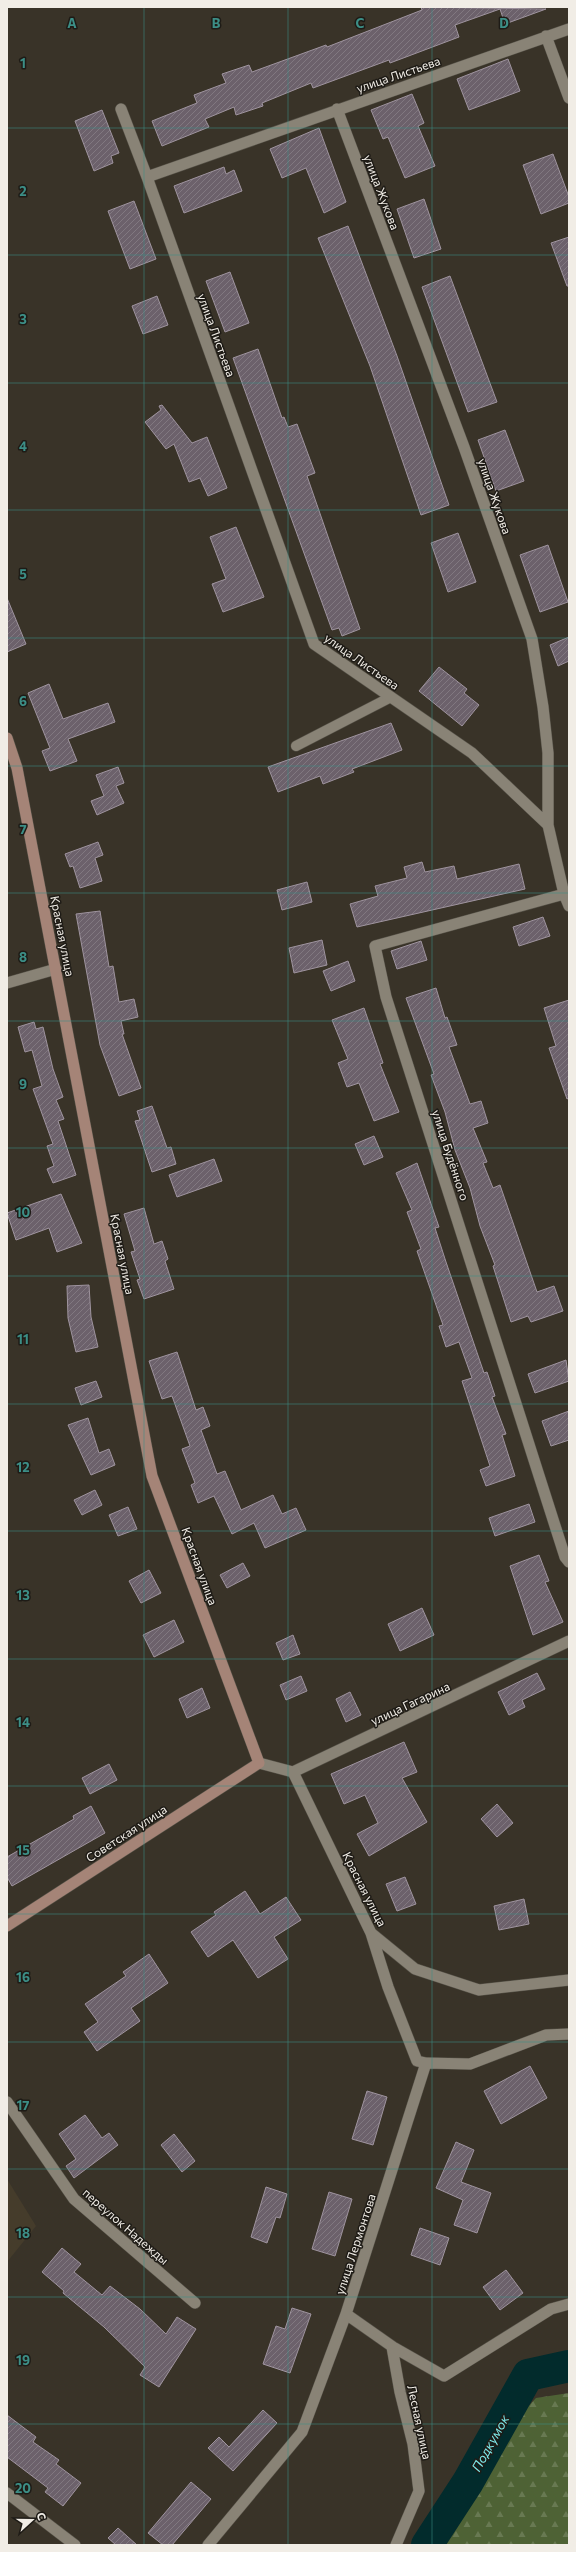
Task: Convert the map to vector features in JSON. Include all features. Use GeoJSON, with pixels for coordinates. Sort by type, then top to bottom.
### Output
{"type":"FeatureCollection","features":[{"type":"Feature","properties":{"kind":"main road","name":"Красная улица"},"geometry":{"type":"LineString","coordinates":[[7,738],[17,768],[152,1476],[259,1762]]}},
{"type":"Feature","properties":{"kind":"main road","name":"Советская улица"},"geometry":{"type":"LineString","coordinates":[[7,1926],[259,1762]]}},
{"type":"Feature","properties":{"kind":"street","name":"улица Листьева"},"geometry":{"type":"LineString","coordinates":[[548,825],[472,752],[314,644],[147,177],[337,109],[569,29]]}},
{"type":"Feature","properties":{"kind":"street"},"geometry":{"type":"LineString","coordinates":[[546,36],[569,98]]}},
{"type":"Feature","properties":{"kind":"street"},"geometry":{"type":"LineString","coordinates":[[121,109],[147,177]]}},
{"type":"Feature","properties":{"kind":"street","name":"улица Жукова"},"geometry":{"type":"LineString","coordinates":[[337,109],[464,447],[532,639],[543,707],[548,753],[548,825],[569,906]]}},
{"type":"Feature","properties":{"kind":"street","name":"улица Будённого"},"geometry":{"type":"LineString","coordinates":[[566,895],[375,946],[386,997],[566,1557],[569,1562]]}},
{"type":"Feature","properties":{"kind":"street"},"geometry":{"type":"LineString","coordinates":[[7,983],[56,969]]}},
{"type":"Feature","properties":{"kind":"street","name":"улица Гагарина"},"geometry":{"type":"LineString","coordinates":[[293,1772],[569,1641]]}},
{"type":"Feature","properties":{"kind":"street"},"geometry":{"type":"LineString","coordinates":[[259,1762],[293,1772]]}},
{"type":"Feature","properties":{"kind":"street","name":"Красная улица"},"geometry":{"type":"LineString","coordinates":[[293,1772],[371,1933],[415,1969],[479,1990],[569,1980]]}},
{"type":"Feature","properties":{"kind":"street"},"geometry":{"type":"LineString","coordinates":[[371,1933],[388,1987],[417,2061],[426,2063],[470,2064],[546,2035],[569,2034]]}},
{"type":"Feature","properties":{"kind":"street","name":"улица Лермонтова"},"geometry":{"type":"LineString","coordinates":[[208,2545],[302,2432],[346,2314],[426,2063]]}},
{"type":"Feature","properties":{"kind":"street","name":"переулок Надежды"},"geometry":{"type":"LineString","coordinates":[[7,2102],[74,2199],[195,2303]]}},
{"type":"Feature","properties":{"kind":"street"},"geometry":{"type":"LineString","coordinates":[[346,2314],[392,2347],[444,2376],[551,2309],[569,2304]]}},
{"type":"Feature","properties":{"kind":"street","name":"Лесная улица"},"geometry":{"type":"LineString","coordinates":[[392,2347],[400,2392],[413,2444],[419,2491],[406,2525],[396,2545]]}},
{"type":"Feature","properties":{"kind":"street"},"geometry":{"type":"LineString","coordinates":[[7,2493],[75,2545]]}},
{"type":"Feature","properties":{"kind":"lane"},"geometry":{"type":"LineString","coordinates":[[296,746],[391,697]]}},
{"type":"Feature","properties":{"kind":"shaded area"},"geometry":{"type":"Polygon","coordinates":[[[7,2179],[36,2226],[7,2262],[7,2179]]]}},
{"type":"Feature","properties":{"kind":"green space"},"geometry":{"type":"Polygon","coordinates":[[[569,2393],[569,2545],[443,2545],[486,2451],[536,2398],[569,2393]]]}},
{"type":"Feature","properties":{"kind":"building"},"geometry":{"type":"Polygon","coordinates":[[[421,7],[546,9],[505,24],[500,9],[455,25],[459,37],[390,63],[389,60],[313,88],[311,83],[262,103],[263,106],[236,115],[234,107],[205,119],[209,127],[162,146],[152,121],[197,103],[194,95],[226,83],[222,74],[249,65],[252,72],[326,45],[327,47],[422,10],[421,7]]]}},
{"type":"Feature","properties":{"kind":"building"},"geometry":{"type":"Polygon","coordinates":[[[508,59],[520,91],[469,110],[457,79],[508,59]]]}},
{"type":"Feature","properties":{"kind":"building"},"geometry":{"type":"Polygon","coordinates":[[[412,94],[424,123],[418,126],[435,166],[405,178],[388,137],[383,139],[371,110],[412,94]]]}},
{"type":"Feature","properties":{"kind":"building"},"geometry":{"type":"Polygon","coordinates":[[[102,110],[119,153],[111,156],[113,163],[94,171],[75,121],[102,110]]]}},
{"type":"Feature","properties":{"kind":"building"},"geometry":{"type":"Polygon","coordinates":[[[319,128],[346,202],[324,213],[306,168],[282,178],[270,149],[319,128]]]}},
{"type":"Feature","properties":{"kind":"building"},"geometry":{"type":"Polygon","coordinates":[[[553,154],[569,197],[569,203],[541,214],[523,165],[553,154]]]}},
{"type":"Feature","properties":{"kind":"building"},"geometry":{"type":"Polygon","coordinates":[[[224,167],[226,174],[234,170],[242,191],[184,213],[174,186],[224,167]]]}},
{"type":"Feature","properties":{"kind":"building"},"geometry":{"type":"Polygon","coordinates":[[[424,199],[441,249],[414,258],[397,209],[424,199]]]}},
{"type":"Feature","properties":{"kind":"building"},"geometry":{"type":"Polygon","coordinates":[[[134,201],[156,259],[130,269],[108,211],[134,201]]]}},
{"type":"Feature","properties":{"kind":"building"},"geometry":{"type":"Polygon","coordinates":[[[348,226],[397,356],[449,505],[421,515],[370,366],[318,238],[348,226]]]}},
{"type":"Feature","properties":{"kind":"building"},"geometry":{"type":"Polygon","coordinates":[[[569,237],[569,286],[567,286],[551,243],[569,237]]]}},
{"type":"Feature","properties":{"kind":"building"},"geometry":{"type":"Polygon","coordinates":[[[230,272],[249,323],[225,332],[206,281],[230,272]]]}},
{"type":"Feature","properties":{"kind":"building"},"geometry":{"type":"Polygon","coordinates":[[[450,276],[497,402],[468,412],[422,287],[450,276]]]}},
{"type":"Feature","properties":{"kind":"building"},"geometry":{"type":"Polygon","coordinates":[[[157,296],[168,325],[143,334],[132,306],[157,296]]]}},
{"type":"Feature","properties":{"kind":"building"},"geometry":{"type":"Polygon","coordinates":[[[258,349],[282,418],[284,417],[288,427],[297,424],[315,473],[307,476],[360,629],[342,636],[339,628],[332,630],[233,358],[258,349]]]}},
{"type":"Feature","properties":{"kind":"building"},"geometry":{"type":"Polygon","coordinates":[[[162,405],[192,443],[207,437],[227,488],[208,496],[200,478],[189,482],[174,444],[166,449],[145,422],[161,410],[159,406],[162,405]]]}},
{"type":"Feature","properties":{"kind":"building"},"geometry":{"type":"Polygon","coordinates":[[[505,430],[524,481],[496,491],[478,440],[505,430]]]}},
{"type":"Feature","properties":{"kind":"building"},"geometry":{"type":"Polygon","coordinates":[[[236,527],[264,597],[223,612],[212,584],[226,579],[210,537],[236,527]]]}},
{"type":"Feature","properties":{"kind":"building"},"geometry":{"type":"Polygon","coordinates":[[[458,533],[476,582],[448,592],[431,543],[458,533]]]}},
{"type":"Feature","properties":{"kind":"building"},"geometry":{"type":"Polygon","coordinates":[[[548,545],[568,602],[540,612],[520,555],[548,545]]]}},
{"type":"Feature","properties":{"kind":"building"},"geometry":{"type":"Polygon","coordinates":[[[7,598],[26,644],[7,652],[7,598]]]}},
{"type":"Feature","properties":{"kind":"building"},"geometry":{"type":"Polygon","coordinates":[[[569,637],[569,661],[558,666],[550,645],[569,637]]]}},
{"type":"Feature","properties":{"kind":"building"},"geometry":{"type":"Polygon","coordinates":[[[439,667],[467,689],[464,693],[479,705],[462,726],[419,691],[439,667]]]}},
{"type":"Feature","properties":{"kind":"building"},"geometry":{"type":"Polygon","coordinates":[[[49,684],[63,719],[108,703],[115,722],[68,739],[77,761],[50,771],[42,751],[50,748],[28,693],[49,684]]]}},
{"type":"Feature","properties":{"kind":"building"},"geometry":{"type":"Polygon","coordinates":[[[391,723],[402,750],[352,769],[354,772],[323,784],[320,776],[278,792],[268,767],[391,723]]]}},
{"type":"Feature","properties":{"kind":"building"},"geometry":{"type":"Polygon","coordinates":[[[118,767],[124,783],[116,786],[124,803],[97,815],[91,801],[104,796],[96,775],[118,767]]]}},
{"type":"Feature","properties":{"kind":"building"},"geometry":{"type":"Polygon","coordinates":[[[98,842],[103,855],[95,858],[102,881],[80,888],[73,866],[70,867],[65,854],[98,842]]]}},
{"type":"Feature","properties":{"kind":"building"},"geometry":{"type":"Polygon","coordinates":[[[422,862],[425,872],[454,866],[457,879],[519,864],[525,889],[357,927],[350,904],[378,896],[375,886],[407,878],[404,867],[422,862]]]}},
{"type":"Feature","properties":{"kind":"building"},"geometry":{"type":"Polygon","coordinates":[[[307,882],[312,902],[282,910],[277,890],[307,882]]]}},
{"type":"Feature","properties":{"kind":"building"},"geometry":{"type":"Polygon","coordinates":[[[100,911],[109,967],[113,966],[119,1002],[134,999],[138,1017],[121,1021],[124,1034],[122,1034],[141,1088],[119,1096],[100,1045],[76,914],[100,911]]]}},
{"type":"Feature","properties":{"kind":"building"},"geometry":{"type":"Polygon","coordinates":[[[543,917],[550,936],[519,946],[513,927],[543,917]]]}},
{"type":"Feature","properties":{"kind":"building"},"geometry":{"type":"Polygon","coordinates":[[[322,940],[327,965],[294,973],[289,948],[322,940]]]}},
{"type":"Feature","properties":{"kind":"building"},"geometry":{"type":"Polygon","coordinates":[[[421,941],[427,960],[397,969],[391,951],[421,941]]]}},
{"type":"Feature","properties":{"kind":"building"},"geometry":{"type":"Polygon","coordinates":[[[348,961],[355,981],[331,991],[323,971],[348,961]]]}},
{"type":"Feature","properties":{"kind":"building"},"geometry":{"type":"Polygon","coordinates":[[[436,988],[445,1018],[447,1017],[457,1045],[449,1047],[470,1104],[481,1101],[488,1123],[473,1128],[487,1162],[483,1163],[493,1188],[500,1185],[537,1292],[554,1286],[563,1311],[531,1322],[528,1316],[511,1322],[493,1266],[495,1265],[480,1226],[470,1188],[455,1150],[445,1112],[431,1075],[434,1074],[406,998],[436,988]]]}},
{"type":"Feature","properties":{"kind":"building"},"geometry":{"type":"Polygon","coordinates":[[[569,1000],[569,1098],[567,1099],[549,1048],[556,1046],[544,1008],[569,1000]]]}},
{"type":"Feature","properties":{"kind":"building"},"geometry":{"type":"Polygon","coordinates":[[[364,1008],[383,1063],[380,1064],[399,1112],[374,1121],[359,1083],[347,1087],[338,1063],[348,1059],[332,1020],[364,1008]]]}},
{"type":"Feature","properties":{"kind":"building"},"geometry":{"type":"Polygon","coordinates":[[[34,1022],[36,1029],[43,1027],[53,1069],[63,1097],[56,1100],[64,1119],[58,1121],[76,1175],[53,1183],[47,1169],[54,1166],[47,1146],[53,1144],[33,1089],[42,1086],[32,1050],[25,1052],[18,1027],[34,1022]]]}},
{"type":"Feature","properties":{"kind":"building"},"geometry":{"type":"Polygon","coordinates":[[[152,1106],[167,1148],[171,1147],[176,1164],[152,1172],[135,1121],[140,1120],[137,1111],[152,1106]]]}},
{"type":"Feature","properties":{"kind":"building"},"geometry":{"type":"Polygon","coordinates":[[[374,1136],[383,1157],[364,1165],[355,1144],[374,1136]]]}},
{"type":"Feature","properties":{"kind":"building"},"geometry":{"type":"Polygon","coordinates":[[[214,1159],[222,1181],[177,1197],[169,1175],[214,1159]]]}},
{"type":"Feature","properties":{"kind":"building"},"geometry":{"type":"Polygon","coordinates":[[[417,1163],[439,1227],[435,1228],[446,1262],[484,1373],[487,1372],[495,1396],[492,1397],[506,1434],[502,1435],[515,1476],[486,1486],[480,1470],[490,1466],[462,1381],[472,1378],[459,1342],[446,1347],[439,1326],[443,1325],[417,1251],[421,1249],[407,1212],[412,1210],[396,1173],[417,1163]]]}},
{"type":"Feature","properties":{"kind":"building"},"geometry":{"type":"Polygon","coordinates":[[[61,1194],[82,1243],[57,1252],[49,1228],[16,1240],[7,1213],[61,1194]]]}},
{"type":"Feature","properties":{"kind":"building"},"geometry":{"type":"Polygon","coordinates":[[[144,1208],[154,1244],[162,1241],[168,1259],[165,1261],[174,1289],[144,1299],[137,1280],[140,1279],[131,1252],[135,1251],[124,1214],[144,1208]]]}},
{"type":"Feature","properties":{"kind":"building"},"geometry":{"type":"Polygon","coordinates":[[[89,1285],[91,1317],[98,1347],[76,1352],[68,1318],[67,1286],[89,1285]]]}},
{"type":"Feature","properties":{"kind":"building"},"geometry":{"type":"Polygon","coordinates":[[[177,1352],[196,1410],[203,1407],[210,1426],[201,1430],[217,1474],[225,1471],[241,1510],[273,1495],[282,1514],[296,1508],[306,1530],[265,1548],[254,1523],[232,1534],[214,1496],[198,1503],[191,1485],[195,1483],[182,1449],[190,1446],[172,1396],[162,1399],[149,1361],[177,1352]]]}},
{"type":"Feature","properties":{"kind":"building"},"geometry":{"type":"Polygon","coordinates":[[[566,1360],[569,1381],[535,1393],[528,1374],[566,1360]]]}},
{"type":"Feature","properties":{"kind":"building"},"geometry":{"type":"Polygon","coordinates":[[[96,1381],[102,1397],[81,1405],[75,1388],[96,1381]]]}},
{"type":"Feature","properties":{"kind":"building"},"geometry":{"type":"Polygon","coordinates":[[[569,1411],[569,1440],[551,1446],[542,1421],[569,1411]]]}},
{"type":"Feature","properties":{"kind":"building"},"geometry":{"type":"Polygon","coordinates":[[[88,1418],[99,1453],[109,1449],[115,1465],[91,1475],[68,1425],[88,1418]]]}},
{"type":"Feature","properties":{"kind":"building"},"geometry":{"type":"Polygon","coordinates":[[[95,1490],[102,1505],[82,1515],[74,1500],[95,1490]]]}},
{"type":"Feature","properties":{"kind":"building"},"geometry":{"type":"Polygon","coordinates":[[[529,1504],[535,1522],[495,1536],[489,1518],[529,1504]]]}},
{"type":"Feature","properties":{"kind":"building"},"geometry":{"type":"Polygon","coordinates":[[[128,1507],[137,1529],[118,1536],[109,1515],[128,1507]]]}},
{"type":"Feature","properties":{"kind":"building"},"geometry":{"type":"Polygon","coordinates":[[[539,1555],[549,1581],[545,1582],[563,1622],[533,1635],[510,1566],[539,1555]]]}},
{"type":"Feature","properties":{"kind":"building"},"geometry":{"type":"Polygon","coordinates":[[[243,1563],[250,1576],[227,1588],[220,1575],[243,1563]]]}},
{"type":"Feature","properties":{"kind":"building"},"geometry":{"type":"Polygon","coordinates":[[[149,1570],[161,1593],[141,1603],[129,1581],[149,1570]]]}},
{"type":"Feature","properties":{"kind":"building"},"geometry":{"type":"Polygon","coordinates":[[[422,1608],[434,1635],[400,1651],[388,1624],[422,1608]]]}},
{"type":"Feature","properties":{"kind":"building"},"geometry":{"type":"Polygon","coordinates":[[[174,1620],[184,1642],[154,1657],[143,1635],[174,1620]]]}},
{"type":"Feature","properties":{"kind":"building"},"geometry":{"type":"Polygon","coordinates":[[[293,1635],[300,1654],[283,1660],[276,1643],[293,1635]]]}},
{"type":"Feature","properties":{"kind":"building"},"geometry":{"type":"Polygon","coordinates":[[[537,1673],[545,1689],[522,1700],[525,1707],[509,1715],[498,1692],[537,1673]]]}},
{"type":"Feature","properties":{"kind":"building"},"geometry":{"type":"Polygon","coordinates":[[[301,1676],[307,1691],[286,1700],[280,1685],[301,1676]]]}},
{"type":"Feature","properties":{"kind":"building"},"geometry":{"type":"Polygon","coordinates":[[[202,1688],[210,1708],[187,1718],[179,1699],[202,1688]]]}},
{"type":"Feature","properties":{"kind":"building"},"geometry":{"type":"Polygon","coordinates":[[[350,1692],[361,1715],[346,1722],[336,1699],[350,1692]]]}},
{"type":"Feature","properties":{"kind":"building"},"geometry":{"type":"Polygon","coordinates":[[[404,1742],[417,1772],[402,1778],[427,1822],[369,1856],[357,1834],[378,1823],[365,1795],[344,1804],[331,1774],[404,1742]]]}},
{"type":"Feature","properties":{"kind":"building"},"geometry":{"type":"Polygon","coordinates":[[[109,1764],[117,1780],[90,1794],[82,1778],[109,1764]]]}},
{"type":"Feature","properties":{"kind":"building"},"geometry":{"type":"Polygon","coordinates":[[[497,1804],[513,1823],[497,1837],[481,1819],[497,1804]]]}},
{"type":"Feature","properties":{"kind":"building"},"geometry":{"type":"Polygon","coordinates":[[[91,1806],[105,1833],[12,1886],[7,1877],[7,1857],[74,1819],[73,1816],[91,1806]]]}},
{"type":"Feature","properties":{"kind":"building"},"geometry":{"type":"Polygon","coordinates":[[[405,1877],[416,1904],[397,1911],[386,1884],[405,1877]]]}},
{"type":"Feature","properties":{"kind":"building"},"geometry":{"type":"Polygon","coordinates":[[[245,1891],[260,1914],[286,1897],[301,1920],[274,1937],[288,1959],[258,1978],[233,1940],[208,1957],[191,1932],[216,1915],[214,1912],[245,1891]]]}},
{"type":"Feature","properties":{"kind":"building"},"geometry":{"type":"Polygon","coordinates":[[[524,1899],[529,1924],[499,1930],[494,1906],[524,1899]]]}},
{"type":"Feature","properties":{"kind":"building"},"geometry":{"type":"Polygon","coordinates":[[[149,1954],[168,1983],[131,2008],[140,2021],[97,2051],[84,2032],[98,2022],[85,2004],[126,1976],[123,1972],[149,1954]]]}},
{"type":"Feature","properties":{"kind":"building"},"geometry":{"type":"Polygon","coordinates":[[[530,2066],[547,2098],[501,2124],[484,2091],[530,2066]]]}},
{"type":"Feature","properties":{"kind":"building"},"geometry":{"type":"Polygon","coordinates":[[[367,2091],[387,2097],[373,2145],[352,2139],[367,2091]]]}},
{"type":"Feature","properties":{"kind":"building"},"geometry":{"type":"Polygon","coordinates":[[[85,2115],[102,2138],[109,2133],[118,2145],[74,2178],[66,2166],[76,2159],[59,2134],[85,2115]]]}},
{"type":"Feature","properties":{"kind":"building"},"geometry":{"type":"Polygon","coordinates":[[[174,2134],[195,2161],[182,2172],[161,2145],[174,2134]]]}},
{"type":"Feature","properties":{"kind":"building"},"geometry":{"type":"Polygon","coordinates":[[[456,2142],[474,2150],[461,2182],[491,2193],[477,2233],[454,2225],[463,2200],[436,2188],[456,2142]]]}},
{"type":"Feature","properties":{"kind":"building"},"geometry":{"type":"Polygon","coordinates":[[[266,2187],[287,2194],[280,2218],[276,2217],[267,2243],[251,2237],[266,2187]]]}},
{"type":"Feature","properties":{"kind":"building"},"geometry":{"type":"Polygon","coordinates":[[[329,2192],[352,2199],[335,2256],[312,2249],[329,2192]]]}},
{"type":"Feature","properties":{"kind":"building"},"geometry":{"type":"Polygon","coordinates":[[[420,2228],[449,2238],[440,2265],[411,2255],[420,2228]]]}},
{"type":"Feature","properties":{"kind":"building"},"geometry":{"type":"Polygon","coordinates":[[[62,2248],[81,2264],[74,2272],[102,2295],[110,2286],[140,2309],[166,2334],[177,2317],[196,2329],[159,2387],[140,2375],[145,2367],[104,2327],[63,2293],[64,2291],[42,2272],[62,2248]]]}},
{"type":"Feature","properties":{"kind":"building"},"geometry":{"type":"Polygon","coordinates":[[[506,2270],[523,2293],[500,2310],[483,2287],[506,2270]]]}},
{"type":"Feature","properties":{"kind":"building"},"geometry":{"type":"Polygon","coordinates":[[[292,2308],[311,2314],[290,2373],[263,2364],[276,2326],[285,2329],[292,2308]]]}},
{"type":"Feature","properties":{"kind":"building"},"geometry":{"type":"Polygon","coordinates":[[[263,2410],[277,2423],[233,2471],[208,2448],[219,2437],[229,2447],[263,2410]]]}},
{"type":"Feature","properties":{"kind":"building"},"geometry":{"type":"Polygon","coordinates":[[[7,2415],[36,2437],[33,2442],[59,2460],[56,2464],[81,2483],[63,2506],[45,2492],[48,2488],[7,2457],[7,2415]]]}},
{"type":"Feature","properties":{"kind":"building"},"geometry":{"type":"Polygon","coordinates":[[[191,2482],[211,2499],[172,2545],[163,2545],[148,2533],[191,2482]]]}},
{"type":"Feature","properties":{"kind":"building"},"geometry":{"type":"Polygon","coordinates":[[[118,2528],[137,2545],[116,2545],[108,2538],[118,2528]]]}},
{"type":"Feature","properties":{"kind":"waterway","name":"Подкумок"},"geometry":{"type":"LineString","coordinates":[[427,2545],[468,2482],[528,2375],[569,2366]]}}]}
